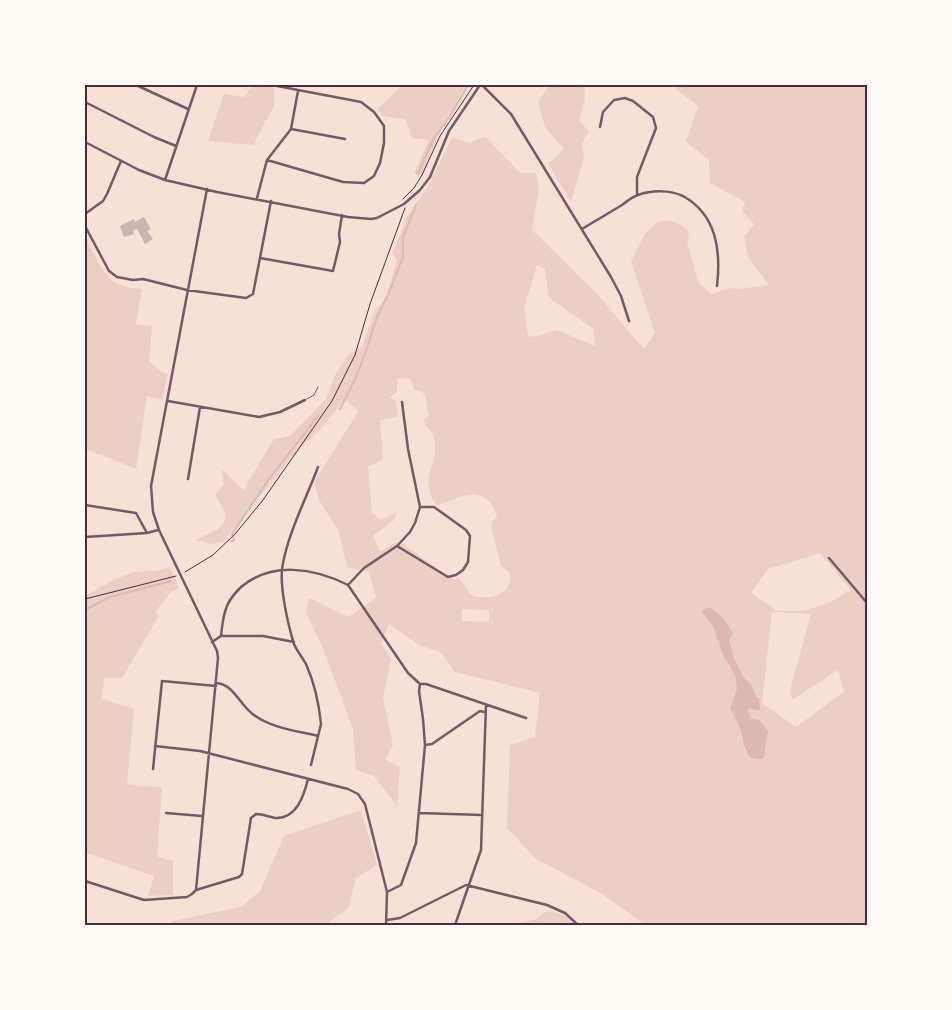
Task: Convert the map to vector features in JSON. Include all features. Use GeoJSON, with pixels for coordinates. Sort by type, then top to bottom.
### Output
{"type":"FeatureCollection","features":[{"type":"Feature","properties":{"kind":"street"},"geometry":{"type":"LineString","coordinates":[[136,85],[188,109]]}},
{"type":"Feature","properties":{"kind":"street"},"geometry":{"type":"LineString","coordinates":[[165,180],[197,85]]}},
{"type":"Feature","properties":{"kind":"street"},"geometry":{"type":"LineString","coordinates":[[267,160],[318,176],[354,184],[364,183],[374,176],[380,163],[384,142],[384,126],[374,112],[361,102],[272,85]]}},
{"type":"Feature","properties":{"kind":"street"},"geometry":{"type":"LineString","coordinates":[[85,142],[121,161],[165,180],[361,219],[377,218],[404,204],[420,190],[430,177],[449,131],[481,85],[511,114],[614,282],[621,296],[629,321]]}},
{"type":"Feature","properties":{"kind":"street"},"geometry":{"type":"LineString","coordinates":[[256,199],[267,160],[291,129],[298,91]]}},
{"type":"Feature","properties":{"kind":"street"},"geometry":{"type":"LineString","coordinates":[[600,127],[602,112],[614,100],[625,98],[633,100],[653,117],[656,128],[637,177],[638,195]]}},
{"type":"Feature","properties":{"kind":"street"},"geometry":{"type":"LineString","coordinates":[[85,102],[176,146]]}},
{"type":"Feature","properties":{"kind":"street"},"geometry":{"type":"LineString","coordinates":[[291,129],[345,139]]}},
{"type":"Feature","properties":{"kind":"street"},"geometry":{"type":"LineString","coordinates":[[85,214],[103,201],[121,161]]}},
{"type":"Feature","properties":{"kind":"street"},"geometry":{"type":"LineString","coordinates":[[196,890],[218,658],[184,580],[159,530],[153,512],[151,486],[207,189]]}},
{"type":"Feature","properties":{"kind":"street"},"geometry":{"type":"LineString","coordinates":[[582,229],[638,195],[657,191],[676,192],[700,207],[712,227],[717,244],[719,266],[717,286]]}},
{"type":"Feature","properties":{"kind":"street"},"geometry":{"type":"LineString","coordinates":[[85,226],[109,271],[117,277],[124,280],[143,279],[187,290],[246,298],[253,294],[270,201]]}},
{"type":"Feature","properties":{"kind":"street"},"geometry":{"type":"LineString","coordinates":[[260,258],[333,271],[340,242],[339,234],[342,215]]}},
{"type":"Feature","properties":{"kind":"street"},"geometry":{"type":"LineString","coordinates":[[168,401],[259,417],[280,412],[305,400]]}},
{"type":"Feature","properties":{"kind":"street"},"geometry":{"type":"LineString","coordinates":[[348,584],[364,568],[397,546],[410,532],[420,506],[408,449],[402,402]]}},
{"type":"Feature","properties":{"kind":"street"},"geometry":{"type":"LineString","coordinates":[[188,479],[200,407]]}},
{"type":"Feature","properties":{"kind":"street"},"geometry":{"type":"LineString","coordinates":[[311,766],[320,718],[313,684],[307,666],[294,642],[285,612],[282,570],[291,535],[318,467]]}},
{"type":"Feature","properties":{"kind":"street"},"geometry":{"type":"LineString","coordinates":[[85,505],[136,513],[148,532]]}},
{"type":"Feature","properties":{"kind":"street"},"geometry":{"type":"LineString","coordinates":[[397,546],[448,577],[456,575],[463,570],[468,562],[470,536],[466,530],[434,506],[420,506]]}},
{"type":"Feature","properties":{"kind":"street"},"geometry":{"type":"LineString","coordinates":[[85,537],[159,530]]}},
{"type":"Feature","properties":{"kind":"street"},"geometry":{"type":"LineString","coordinates":[[829,558],[867,603]]}},
{"type":"Feature","properties":{"kind":"street"},"geometry":{"type":"LineString","coordinates":[[221,636],[227,606],[234,594],[249,581],[270,571],[314,572],[348,584],[408,673],[420,684],[426,684],[526,718]]}},
{"type":"Feature","properties":{"kind":"street"},"geometry":{"type":"LineString","coordinates":[[212,642],[221,636],[262,636],[294,642]]}},
{"type":"Feature","properties":{"kind":"street"},"geometry":{"type":"LineString","coordinates":[[153,769],[162,681],[222,683],[230,688],[249,711],[261,720],[318,736]]}},
{"type":"Feature","properties":{"kind":"street"},"geometry":{"type":"LineString","coordinates":[[387,892],[401,885],[416,843],[425,746],[419,691],[420,684]]}},
{"type":"Feature","properties":{"kind":"street"},"geometry":{"type":"LineString","coordinates":[[455,925],[481,850],[486,705]]}},
{"type":"Feature","properties":{"kind":"street"},"geometry":{"type":"LineString","coordinates":[[425,746],[432,744],[480,711],[486,712]]}},
{"type":"Feature","properties":{"kind":"street"},"geometry":{"type":"LineString","coordinates":[[155,746],[200,751],[348,789],[358,794],[366,810],[387,892],[386,925]]}},
{"type":"Feature","properties":{"kind":"street"},"geometry":{"type":"LineString","coordinates":[[85,881],[144,900],[187,897],[196,890],[242,874],[251,818],[256,814],[274,818],[288,816],[301,802],[308,779]]}},
{"type":"Feature","properties":{"kind":"street"},"geometry":{"type":"LineString","coordinates":[[166,813],[202,816]]}},
{"type":"Feature","properties":{"kind":"street"},"geometry":{"type":"LineString","coordinates":[[419,813],[482,815]]}},
{"type":"Feature","properties":{"kind":"street"},"geometry":{"type":"LineString","coordinates":[[387,920],[400,918],[461,887],[469,885],[558,909],[572,918],[578,925]]}},
{"type":"Feature","properties":{"kind":"lane"},"geometry":{"type":"LineString","coordinates":[[305,400],[314,395],[318,388]]}},
{"type":"Feature","properties":{"kind":"path"},"geometry":{"type":"LineString","coordinates":[[85,599],[173,577],[204,561],[231,539],[272,487],[313,430],[342,384],[355,355],[370,304],[405,212],[403,198],[414,188],[426,170]]}},
{"type":"Feature","properties":{"kind":"shaded area"},"geometry":{"type":"Polygon","coordinates":[[[253,85],[270,85],[269,87],[274,88],[274,106],[253,145],[208,141],[224,94],[244,97],[253,85]]]}},
{"type":"Feature","properties":{"kind":"shaded area"},"geometry":{"type":"Polygon","coordinates":[[[402,85],[466,85],[438,136],[425,168],[419,176],[414,173],[429,140],[412,138],[405,119],[383,116],[377,109],[402,85]]]}},
{"type":"Feature","properties":{"kind":"shaded area"},"geometry":{"type":"Polygon","coordinates":[[[549,85],[583,85],[585,93],[579,121],[589,131],[582,144],[584,157],[571,202],[548,164],[564,149],[545,127],[538,102],[549,85]]]}},
{"type":"Feature","properties":{"kind":"shaded area"},"geometry":{"type":"Polygon","coordinates":[[[671,85],[867,85],[867,925],[646,925],[599,892],[536,859],[507,828],[510,745],[535,737],[540,693],[455,672],[440,652],[419,645],[389,624],[381,643],[391,659],[383,698],[393,745],[385,760],[400,767],[397,806],[374,776],[356,770],[353,729],[324,651],[306,612],[309,598],[348,617],[376,598],[369,572],[347,567],[339,532],[319,500],[314,482],[359,410],[344,400],[326,423],[290,459],[223,542],[213,544],[195,540],[219,528],[225,519],[221,505],[215,495],[224,484],[221,468],[244,491],[274,439],[290,436],[326,399],[336,373],[349,354],[362,347],[375,310],[385,300],[397,260],[392,254],[407,217],[427,188],[452,138],[470,143],[485,136],[520,173],[536,173],[539,189],[532,230],[598,295],[644,349],[655,333],[631,261],[646,233],[659,222],[676,223],[688,230],[689,239],[687,242],[699,284],[712,294],[729,288],[738,289],[769,285],[748,257],[744,237],[754,224],[742,211],[745,202],[710,183],[709,160],[686,142],[698,106],[671,85]],[[537,265],[524,308],[528,335],[533,337],[557,330],[595,346],[594,329],[549,298],[545,269],[537,265]],[[410,378],[397,379],[397,393],[390,397],[396,402],[398,417],[380,420],[383,459],[368,467],[372,513],[381,520],[397,512],[394,520],[373,536],[380,552],[394,543],[404,544],[455,580],[459,578],[472,596],[493,597],[499,595],[508,587],[510,573],[501,566],[491,526],[497,514],[488,500],[476,495],[462,496],[437,506],[429,486],[435,447],[431,431],[423,421],[429,417],[425,395],[421,391],[414,390],[410,378]],[[820,553],[768,569],[751,593],[777,611],[803,611],[829,603],[851,590],[820,553]],[[710,607],[702,610],[713,626],[722,653],[735,676],[737,688],[730,708],[739,727],[745,752],[760,759],[764,758],[768,731],[752,719],[746,710],[749,707],[755,710],[759,698],[757,698],[751,684],[744,678],[734,658],[729,640],[710,607]],[[462,609],[462,621],[489,622],[489,610],[462,609]],[[772,612],[762,703],[796,727],[844,692],[838,670],[792,700],[790,690],[811,614],[772,612]]]}},
{"type":"Feature","properties":{"kind":"shaded area"},"geometry":{"type":"Polygon","coordinates":[[[85,234],[98,261],[111,279],[122,285],[142,289],[136,324],[152,326],[149,361],[160,371],[168,374],[163,400],[147,396],[136,469],[85,450],[85,234]]]}},
{"type":"Feature","properties":{"kind":"shaded area"},"geometry":{"type":"Polygon","coordinates":[[[170,567],[179,588],[170,593],[155,612],[159,616],[122,678],[104,678],[102,699],[134,709],[127,784],[162,788],[157,857],[173,861],[173,895],[148,896],[154,876],[87,853],[85,855],[85,596],[111,581],[133,572],[156,571],[170,567]]]}},
{"type":"Feature","properties":{"kind":"shaded area"},"geometry":{"type":"Polygon","coordinates":[[[710,607],[723,618],[733,633],[729,640],[734,658],[744,678],[751,684],[757,698],[759,698],[760,710],[750,708],[747,710],[752,719],[759,720],[768,731],[764,758],[752,758],[748,754],[739,726],[730,708],[737,688],[735,676],[722,653],[713,626],[703,613],[702,610],[710,607]]]}},
{"type":"Feature","properties":{"kind":"shaded area"},"geometry":{"type":"Polygon","coordinates":[[[361,810],[377,865],[356,878],[349,907],[325,925],[172,925],[172,921],[241,907],[260,891],[284,836],[361,810]]]}},
{"type":"Feature","properties":{"kind":"shaded area"},"geometry":{"type":"Polygon","coordinates":[[[552,911],[565,916],[575,925],[503,925],[534,920],[546,912],[552,911]]]}},
{"type":"Feature","properties":{"kind":"building"},"geometry":{"type":"Polygon","coordinates":[[[144,217],[151,229],[147,231],[153,239],[145,244],[137,229],[133,230],[134,234],[124,237],[120,226],[134,219],[135,222],[144,217]]]}},
{"type":"Feature","properties":{"kind":"waterway"},"geometry":{"type":"LineString","coordinates":[[418,173],[434,138],[449,118],[468,85]]}},
{"type":"Feature","properties":{"kind":"waterway"},"geometry":{"type":"LineString","coordinates":[[340,409],[353,384],[377,317],[403,257],[403,237],[416,205]]}},
{"type":"Feature","properties":{"kind":"waterway"},"geometry":{"type":"LineString","coordinates":[[232,541],[234,540],[232,534],[269,479],[318,416]]}},
{"type":"Feature","properties":{"kind":"waterway"},"geometry":{"type":"LineString","coordinates":[[85,610],[110,597],[171,581]]}}]}
